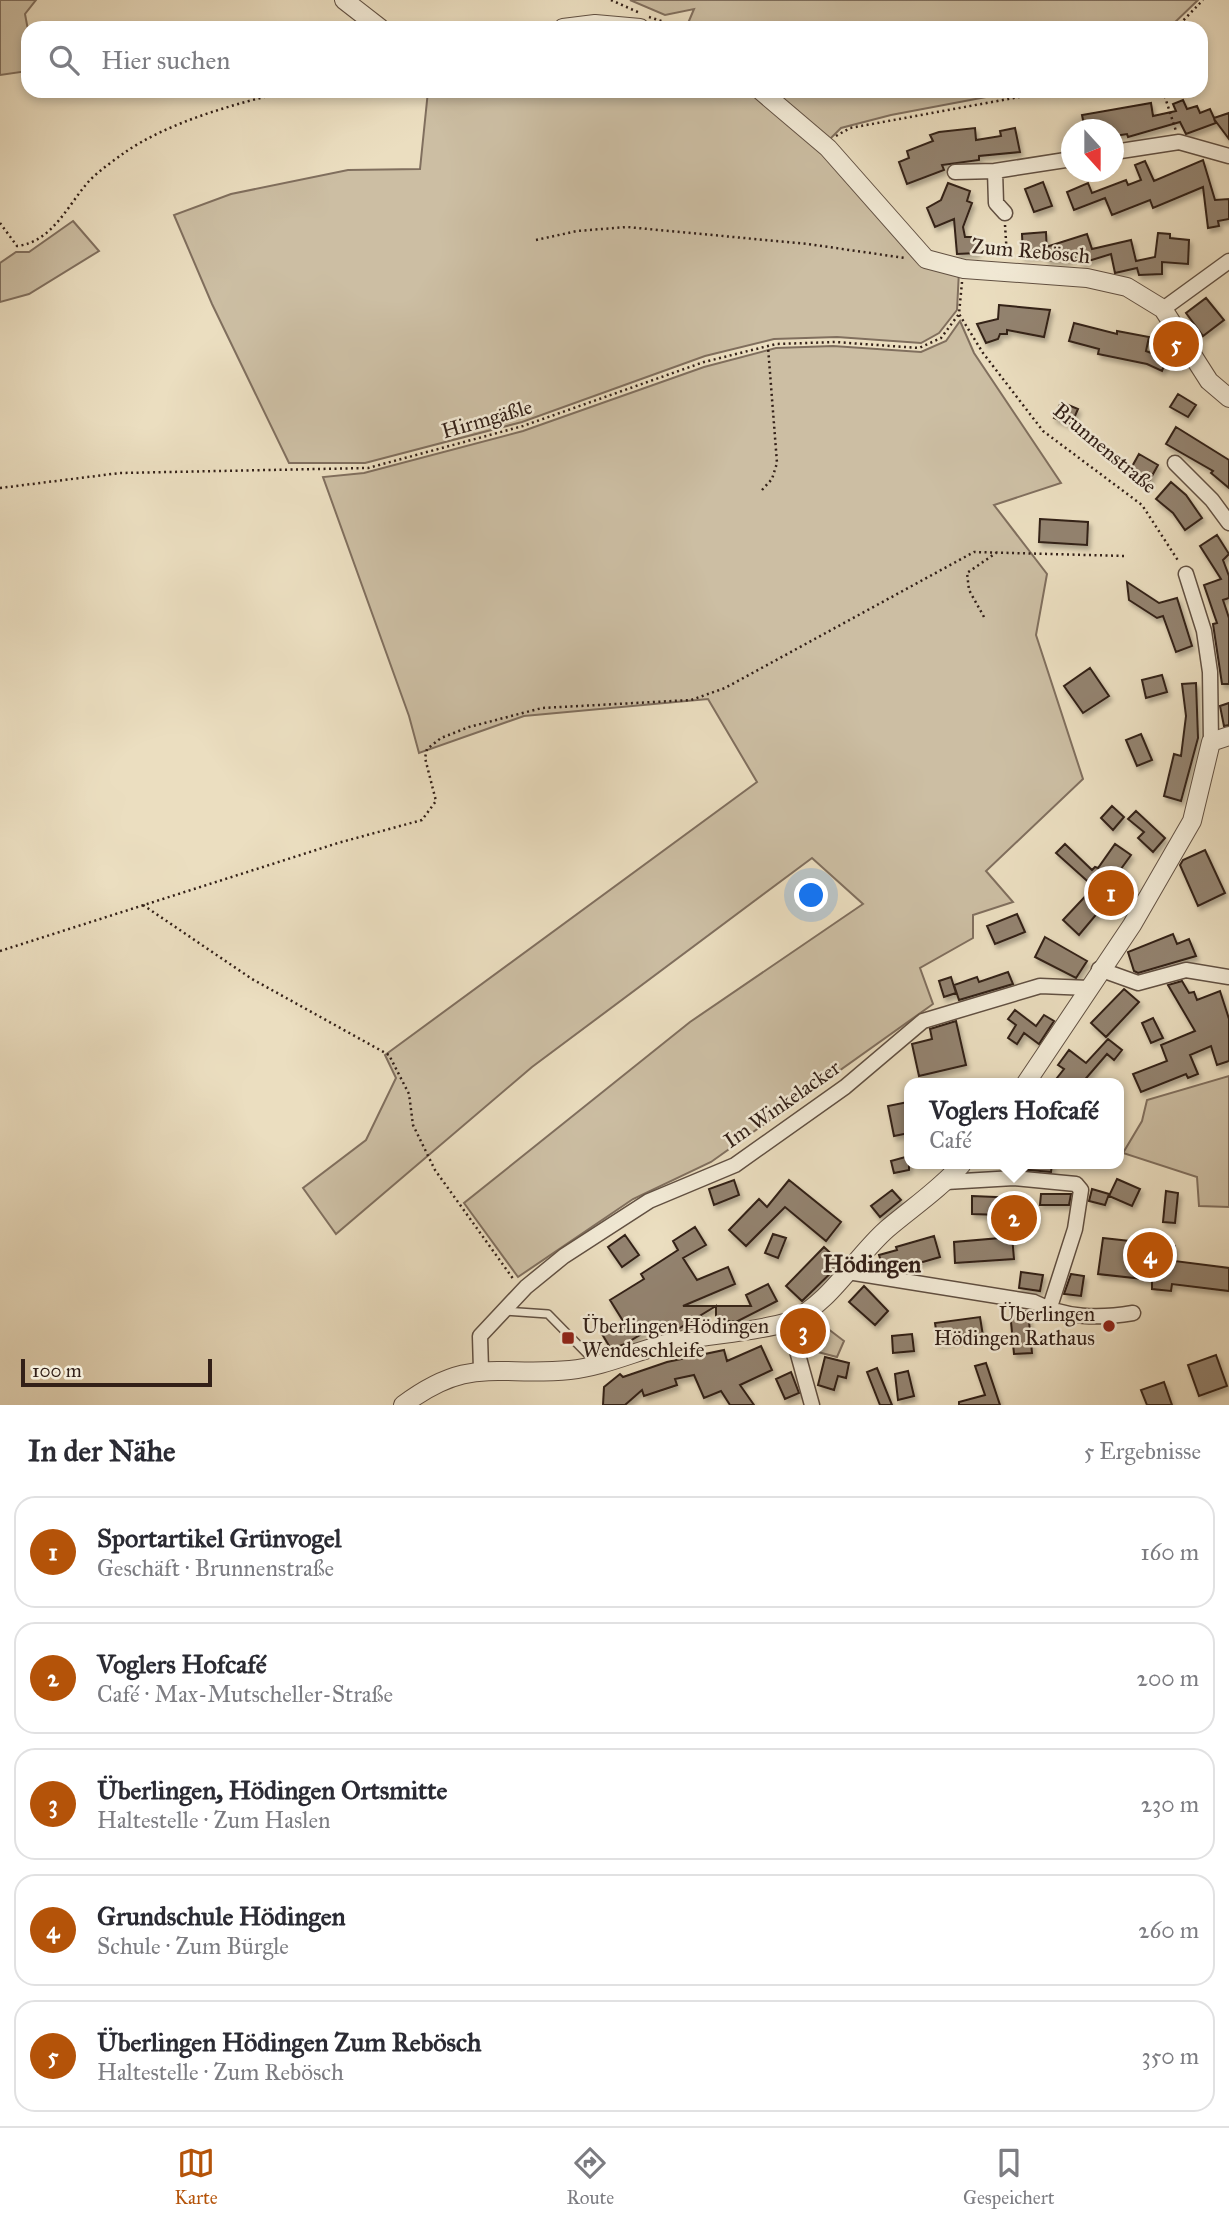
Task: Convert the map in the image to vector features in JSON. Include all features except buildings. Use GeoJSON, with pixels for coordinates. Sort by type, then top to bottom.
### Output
{"type":"FeatureCollection","features":[{"type":"Feature","properties":{"kind":"street"},"geometry":{"type":"LineString","coordinates":[[344,0],[371,21]]}},
{"type":"Feature","properties":{"kind":"street"},"geometry":{"type":"LineString","coordinates":[[771,98],[835,144],[926,259]]}},
{"type":"Feature","properties":{"kind":"street"},"geometry":{"type":"LineString","coordinates":[[1124,150],[1179,142],[1229,156]]}},
{"type":"Feature","properties":{"kind":"street"},"geometry":{"type":"LineString","coordinates":[[955,173],[995,171],[1061,161]]}},
{"type":"Feature","properties":{"kind":"street"},"geometry":{"type":"LineString","coordinates":[[995,171],[996,204],[1005,213]]}},
{"type":"Feature","properties":{"kind":"street","name":"Zum Rebösch"},"geometry":{"type":"LineString","coordinates":[[926,259],[964,269],[1008,270],[1087,278],[1127,287],[1163,309],[1209,381],[1229,398]]}},
{"type":"Feature","properties":{"kind":"street"},"geometry":{"type":"LineString","coordinates":[[1163,309],[1229,261]]}},
{"type":"Feature","properties":{"kind":"street"},"geometry":{"type":"LineString","coordinates":[[1175,463],[1212,500],[1229,523]]}},
{"type":"Feature","properties":{"kind":"street"},"geometry":{"type":"LineString","coordinates":[[1029,1078],[1099,970],[1132,925],[1192,821],[1211,742],[1210,672],[1204,631],[1186,574]]}},
{"type":"Feature","properties":{"kind":"street"},"geometry":{"type":"LineString","coordinates":[[1211,742],[1229,736]]}},
{"type":"Feature","properties":{"kind":"street"},"geometry":{"type":"LineString","coordinates":[[1099,970],[1138,983],[1186,970],[1229,977]]}},
{"type":"Feature","properties":{"kind":"street","name":"Im Winkelacker"},"geometry":{"type":"LineString","coordinates":[[481,1370],[480,1336],[526,1287],[564,1256],[649,1201],[735,1165],[845,1087],[923,1021],[1040,986],[1088,988]]}},
{"type":"Feature","properties":{"kind":"street"},"geometry":{"type":"LineString","coordinates":[[403,1405],[430,1385],[481,1370],[569,1370],[598,1365],[677,1341],[789,1322],[800,1317],[848,1272],[886,1230],[946,1182],[958,1169]]}},
{"type":"Feature","properties":{"kind":"street"},"geometry":{"type":"LineString","coordinates":[[946,1182],[1014,1178],[1076,1184],[1081,1190],[1075,1229],[1049,1310]]}},
{"type":"Feature","properties":{"kind":"street"},"geometry":{"type":"LineString","coordinates":[[848,1272],[1034,1302],[1049,1310],[1103,1318],[1133,1314]]}},
{"type":"Feature","properties":{"kind":"street"},"geometry":{"type":"LineString","coordinates":[[789,1322],[812,1405]]}},
{"type":"Feature","properties":{"kind":"lane"},"geometry":{"type":"LineString","coordinates":[[505,1311],[548,1314],[572,1335],[598,1365]]}},
{"type":"Feature","properties":{"kind":"path"},"geometry":{"type":"LineString","coordinates":[[1183,21],[1203,0]]}},
{"type":"Feature","properties":{"kind":"path"},"geometry":{"type":"LineString","coordinates":[[0,223],[18,246],[32,244],[50,232],[92,178],[127,151],[216,111],[263,98]]}},
{"type":"Feature","properties":{"kind":"path"},"geometry":{"type":"LineString","coordinates":[[842,131],[1015,98]]}},
{"type":"Feature","properties":{"kind":"path"},"geometry":{"type":"LineString","coordinates":[[1165,98],[1179,142]]}},
{"type":"Feature","properties":{"kind":"path"},"geometry":{"type":"LineString","coordinates":[[835,144],[842,131]]}},
{"type":"Feature","properties":{"kind":"path"},"geometry":{"type":"LineString","coordinates":[[835,144],[842,131]]}},
{"type":"Feature","properties":{"kind":"path"},"geometry":{"type":"LineString","coordinates":[[1005,213],[1008,270]]}},
{"type":"Feature","properties":{"kind":"path"},"geometry":{"type":"LineString","coordinates":[[536,240],[577,231],[627,227],[926,259]]}},
{"type":"Feature","properties":{"kind":"path"},"geometry":{"type":"LineString","coordinates":[[959,314],[964,269]]}},
{"type":"Feature","properties":{"kind":"path","name":"Hirmgäßle"},"geometry":{"type":"LineString","coordinates":[[0,488],[120,473],[368,468],[523,426],[704,362],[768,347],[835,342],[919,348],[941,338],[959,314]]}},
{"type":"Feature","properties":{"kind":"path","name":"Brunnenstraße"},"geometry":{"type":"LineString","coordinates":[[959,314],[983,354],[1043,432],[1142,505],[1186,574]]}},
{"type":"Feature","properties":{"kind":"path"},"geometry":{"type":"LineString","coordinates":[[762,490],[772,479],[777,463],[768,347]]}},
{"type":"Feature","properties":{"kind":"path"},"geometry":{"type":"LineString","coordinates":[[984,617],[969,590],[967,573],[999,551]]}},
{"type":"Feature","properties":{"kind":"path"},"geometry":{"type":"LineString","coordinates":[[0,951],[338,843],[422,820],[436,801],[425,758],[427,749],[441,738],[542,708],[691,700],[725,688],[780,660],[974,552],[1126,556]]}},
{"type":"Feature","properties":{"kind":"path"},"geometry":{"type":"LineString","coordinates":[[143,905],[252,979],[389,1055],[410,1094],[413,1125],[435,1170],[513,1280],[526,1287]]}},
{"type":"Feature","properties":{"kind":"shaded area"},"geometry":{"type":"Polygon","coordinates":[[[0,0],[36,0],[25,14],[26,21],[21,21],[21,72],[0,75],[0,0]]]}},
{"type":"Feature","properties":{"kind":"shaded area"},"geometry":{"type":"Polygon","coordinates":[[[630,0],[1198,0],[1176,21],[689,21],[694,9],[665,15],[630,0]]]}},
{"type":"Feature","properties":{"kind":"shaded area"},"geometry":{"type":"Polygon","coordinates":[[[427,98],[763,98],[828,152],[924,262],[959,271],[957,310],[939,333],[921,343],[837,337],[774,339],[705,356],[522,422],[365,463],[289,463],[212,304],[174,215],[231,194],[348,170],[420,169],[427,98]]]}},
{"type":"Feature","properties":{"kind":"shaded area"},"geometry":{"type":"Polygon","coordinates":[[[776,98],[981,98],[891,115],[841,128],[828,141],[776,98]]]}},
{"type":"Feature","properties":{"kind":"shaded area"},"geometry":{"type":"Polygon","coordinates":[[[73,221],[99,251],[29,294],[0,302],[0,263],[16,252],[29,252],[73,221]]]}},
{"type":"Feature","properties":{"kind":"shaded area"},"geometry":{"type":"Polygon","coordinates":[[[960,321],[974,353],[1061,483],[994,505],[1047,574],[1036,635],[1083,779],[986,871],[1013,902],[973,915],[973,938],[920,968],[933,1004],[711,1162],[633,1199],[518,1277],[464,1203],[690,1022],[863,904],[812,858],[532,1067],[336,1234],[303,1188],[366,1140],[396,1078],[385,1055],[757,782],[708,699],[524,716],[419,753],[409,716],[323,477],[364,473],[523,431],[704,367],[776,348],[833,346],[921,352],[946,341],[960,321]]]}},
{"type":"Feature","properties":{"kind":"shaded area"},"geometry":{"type":"Polygon","coordinates":[[[1229,1076],[1229,1207],[1199,1206],[1197,1177],[1124,1153],[1142,1121],[1147,1100],[1229,1076]]]}},
{"type":"Feature","properties":{"kind":"shaded area"},"geometry":{"type":"Polygon","coordinates":[[[819,1322],[844,1341],[837,1357],[810,1350],[819,1322]]]}},
{"type":"Feature","properties":{"kind":"place","name":"Überlingen Hödingen Zum Rebösch"},"geometry":{"type":"Point","coordinates":[1176,344]}},
{"type":"Feature","properties":{"kind":"place","name":"Sportartikel Grünvogel"},"geometry":{"type":"Point","coordinates":[1111,893]}},
{"type":"Feature","properties":{"kind":"place","name":"Voglers Hofcafé"},"geometry":{"type":"Point","coordinates":[1014,1218]}},
{"type":"Feature","properties":{"kind":"place","name":"Grundschule Hödingen"},"geometry":{"type":"Point","coordinates":[1150,1255]}},
{"type":"Feature","properties":{"kind":"place","name":"Überlingen Hödingen Rathaus"},"geometry":{"type":"Point","coordinates":[1109,1326]}},
{"type":"Feature","properties":{"kind":"place","name":"Überlingen, Hödingen Ortsmitte"},"geometry":{"type":"Point","coordinates":[803,1331]}},
{"type":"Feature","properties":{"kind":"place","name":"Überlingen Hödingen Wendeschleife"},"geometry":{"type":"Point","coordinates":[568,1338]}},
{"type":"Feature","properties":{"kind":"district","name":"Hödingen"},"geometry":{"type":"Point","coordinates":[872,1264]}}]}
